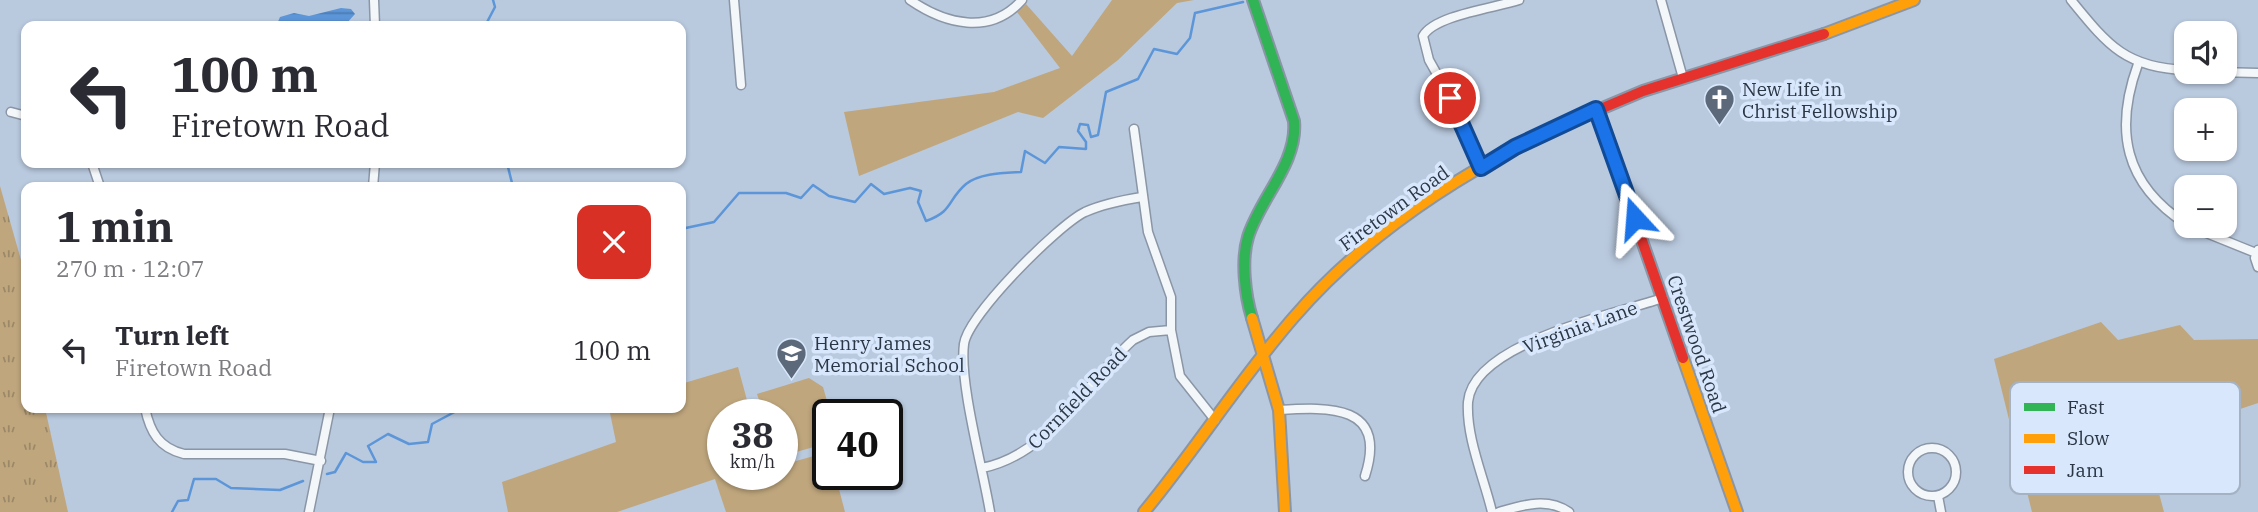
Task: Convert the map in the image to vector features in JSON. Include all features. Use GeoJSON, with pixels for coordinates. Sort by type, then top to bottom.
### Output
{"type":"FeatureCollection","features":[{"type":"Feature","properties":{"kind":"street"},"geometry":{"type":"LineString","coordinates":[[374,0],[375,21]]}},
{"type":"Feature","properties":{"kind":"street"},"geometry":{"type":"LineString","coordinates":[[734,0],[741,86]]}},
{"type":"Feature","properties":{"kind":"street"},"geometry":{"type":"LineString","coordinates":[[910,0],[933,15],[963,24],[1006,13],[1022,0]]}},
{"type":"Feature","properties":{"kind":"street"},"geometry":{"type":"LineString","coordinates":[[1253,0],[1294,121],[1295,133],[1284,165],[1256,216],[1248,237],[1246,290],[1262,360],[1279,410],[1285,512]]}},
{"type":"Feature","properties":{"kind":"street"},"geometry":{"type":"LineString","coordinates":[[1481,168],[1461,117],[1429,60],[1423,36],[1433,24],[1445,19],[1519,0]]}},
{"type":"Feature","properties":{"kind":"street"},"geometry":{"type":"LineString","coordinates":[[1661,0],[1683,78]]}},
{"type":"Feature","properties":{"kind":"street","name":"Firetown Road"},"geometry":{"type":"LineString","coordinates":[[1144,512],[1304,307],[1351,260],[1481,168],[1515,147],[1596,109],[1914,0]]}},
{"type":"Feature","properties":{"kind":"street"},"geometry":{"type":"LineString","coordinates":[[2071,0],[2105,42],[2138,64],[2174,69]]}},
{"type":"Feature","properties":{"kind":"street"},"geometry":{"type":"LineString","coordinates":[[2138,64],[2128,91],[2124,120],[2131,159],[2153,197],[2174,214]]}},
{"type":"Feature","properties":{"kind":"street"},"geometry":{"type":"LineString","coordinates":[[2237,73],[2258,74]]}},
{"type":"Feature","properties":{"kind":"street","name":"Crestwood Road"},"geometry":{"type":"LineString","coordinates":[[1596,109],[1737,512]]}},
{"type":"Feature","properties":{"kind":"street"},"geometry":{"type":"LineString","coordinates":[[11,112],[21,115]]}},
{"type":"Feature","properties":{"kind":"street"},"geometry":{"type":"LineString","coordinates":[[1134,129],[1148,232],[1167,278],[1171,297],[1171,330],[1180,376],[1215,420]]}},
{"type":"Feature","properties":{"kind":"street"},"geometry":{"type":"LineString","coordinates":[[990,512],[964,359],[964,341],[973,325],[1060,227],[1086,212],[1142,197]]}},
{"type":"Feature","properties":{"kind":"street"},"geometry":{"type":"LineString","coordinates":[[2221,238],[2257,252],[2258,267]]}},
{"type":"Feature","properties":{"kind":"street","name":"Virginia Lane"},"geometry":{"type":"LineString","coordinates":[[1492,512],[1468,414],[1470,393],[1479,375],[1497,360],[1554,333],[1662,298]]}},
{"type":"Feature","properties":{"kind":"street","name":"Cornfield Road"},"geometry":{"type":"LineString","coordinates":[[982,468],[1006,463],[1033,447],[1133,340],[1149,332],[1171,330]]}},
{"type":"Feature","properties":{"kind":"street"},"geometry":{"type":"LineString","coordinates":[[1279,410],[1321,407],[1335,409],[1358,421],[1366,430],[1371,453],[1365,476]]}},
{"type":"Feature","properties":{"kind":"street"},"geometry":{"type":"LineString","coordinates":[[146,413],[149,427],[170,450],[184,454],[285,454],[321,461]]}},
{"type":"Feature","properties":{"kind":"street"},"geometry":{"type":"LineString","coordinates":[[309,512],[329,413]]}},
{"type":"Feature","properties":{"kind":"street"},"geometry":{"type":"LineString","coordinates":[[1927,448],[1943,450],[1955,463],[1952,486],[1938,496],[1922,494],[1910,481],[1909,465],[1919,452],[1927,448]]}},
{"type":"Feature","properties":{"kind":"street"},"geometry":{"type":"LineString","coordinates":[[1938,496],[1941,512]]}},
{"type":"Feature","properties":{"kind":"street"},"geometry":{"type":"LineString","coordinates":[[1499,512],[1538,503],[1558,506],[1569,512]]}},
{"type":"Feature","properties":{"kind":"green space"},"geometry":{"type":"Polygon","coordinates":[[[1112,0],[1194,0],[1177,3],[1118,60],[1043,118],[1018,112],[859,176],[844,112],[994,92],[1060,68],[1017,12],[1026,4],[1072,56],[1112,0]]]}},
{"type":"Feature","properties":{"kind":"green space"},"geometry":{"type":"Polygon","coordinates":[[[0,186],[21,260],[21,413],[46,413],[68,512],[0,512],[0,186]]]}},
{"type":"Feature","properties":{"kind":"green space"},"geometry":{"type":"Polygon","coordinates":[[[2101,322],[2118,340],[2180,325],[2194,340],[2258,339],[2258,403],[2240,409],[2240,382],[2010,382],[2010,423],[1994,359],[2101,322]]]}},
{"type":"Feature","properties":{"kind":"green space"},"geometry":{"type":"Polygon","coordinates":[[[738,367],[747,399],[707,399],[707,482],[617,512],[508,512],[502,482],[616,442],[610,413],[686,413],[686,383],[738,367]]]}},
{"type":"Feature","properties":{"kind":"green space"},"geometry":{"type":"Polygon","coordinates":[[[809,378],[823,387],[826,399],[812,399],[812,448],[798,451],[798,399],[759,399],[757,394],[809,378]]]}},
{"type":"Feature","properties":{"kind":"green space"},"geometry":{"type":"Polygon","coordinates":[[[812,457],[812,490],[839,490],[845,512],[726,512],[719,490],[798,490],[798,460],[812,457]]]}},
{"type":"Feature","properties":{"kind":"green space"},"geometry":{"type":"Polygon","coordinates":[[[2028,494],[2159,494],[2164,512],[2032,512],[2028,494]]]}},
{"type":"Feature","properties":{"kind":"water"},"geometry":{"type":"Polygon","coordinates":[[[341,8],[351,9],[355,14],[349,21],[278,21],[280,17],[294,13],[309,16],[341,8]]]}},
{"type":"Feature","properties":{"kind":"waterway"},"geometry":{"type":"LineString","coordinates":[[488,21],[495,7],[493,0]]}},
{"type":"Feature","properties":{"kind":"waterway"},"geometry":{"type":"LineString","coordinates":[[686,228],[714,222],[739,193],[786,193],[801,198],[813,185],[829,196],[855,202],[871,184],[884,194],[910,188],[921,191],[918,202],[926,221],[946,209],[960,190],[972,180],[992,174],[1021,172],[1025,151],[1045,163],[1059,147],[1086,149],[1086,142],[1078,131],[1080,124],[1088,125],[1091,137],[1098,135],[1106,92],[1138,79],[1154,49],[1177,54],[1190,38],[1195,13],[1243,2]]}},
{"type":"Feature","properties":{"kind":"waterway"},"geometry":{"type":"LineString","coordinates":[[508,168],[512,182]]}},
{"type":"Feature","properties":{"kind":"waterway"},"geometry":{"type":"LineString","coordinates":[[327,474],[335,472],[346,453],[363,462],[376,462],[368,446],[388,434],[409,444],[428,442],[432,424],[453,413]]}},
{"type":"Feature","properties":{"kind":"waterway"},"geometry":{"type":"LineString","coordinates":[[172,512],[178,501],[188,500],[194,479],[216,479],[231,488],[280,490],[303,481]]}},
{"type":"Feature","properties":{"kind":"traffic: fast"},"geometry":{"type":"LineString","coordinates":[[1252,318],[1245,278],[1248,237],[1284,166],[1294,136],[1294,121],[1253,0]]}},
{"type":"Feature","properties":{"kind":"traffic: slow"},"geometry":{"type":"LineString","coordinates":[[1824,34],[1914,0]]}},
{"type":"Feature","properties":{"kind":"traffic: slow"},"geometry":{"type":"LineString","coordinates":[[1144,512],[1274,341],[1349,261],[1443,190],[1546,132]]}},
{"type":"Feature","properties":{"kind":"traffic: slow"},"geometry":{"type":"LineString","coordinates":[[1252,318],[1279,410],[1285,512]]}},
{"type":"Feature","properties":{"kind":"traffic: slow"},"geometry":{"type":"LineString","coordinates":[[1683,358],[1737,512]]}},
{"type":"Feature","properties":{"kind":"traffic: jam"},"geometry":{"type":"LineString","coordinates":[[1546,132],[1643,91],[1824,34]]}},
{"type":"Feature","properties":{"kind":"traffic: jam"},"geometry":{"type":"LineString","coordinates":[[1596,109],[1683,358]]}},
{"type":"Feature","properties":{"kind":"place","name":"New Life in Christ Fellowship"},"geometry":{"type":"Point","coordinates":[1719,127]}},
{"type":"Feature","properties":{"kind":"place","name":"Henry James Memorial School"},"geometry":{"type":"Point","coordinates":[791,381]}},
{"type":"Feature","properties":{"kind":"route"},"geometry":{"type":"LineString","coordinates":[[1450,98],[1461,117],[1481,168],[1515,147],[1596,109],[1635,218]]}}]}
